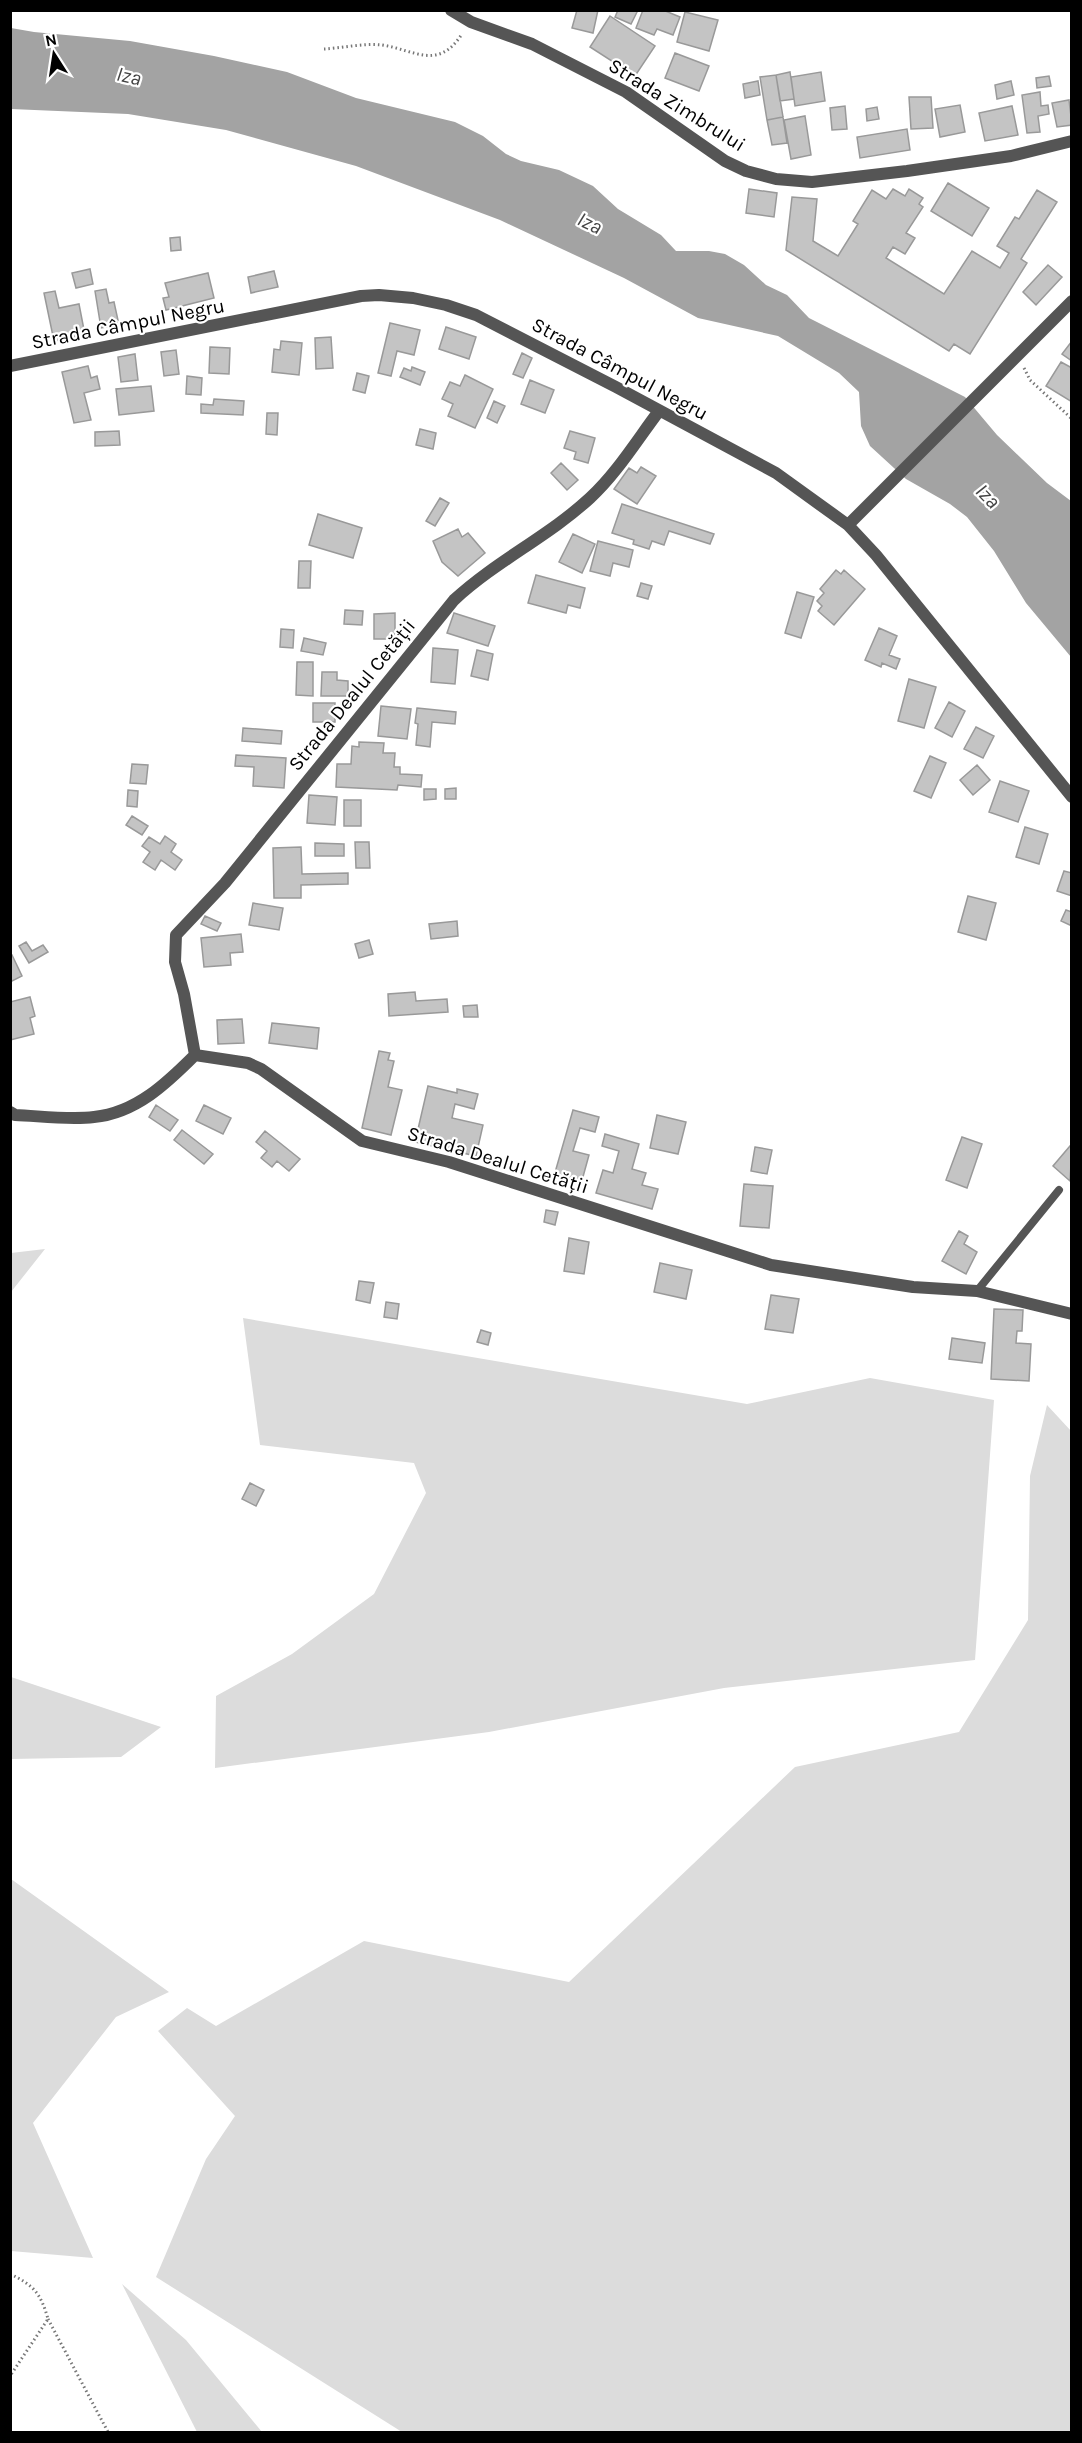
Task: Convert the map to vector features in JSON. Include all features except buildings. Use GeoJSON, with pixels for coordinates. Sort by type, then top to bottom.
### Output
{"type":"FeatureCollection","features":[{"type":"Feature","properties":{"kind":"street","name":"Strada Zimbrului"},"geometry":{"type":"LineString","coordinates":[[454,12],[471,22],[532,44],[626,92],[725,161],[746,171],[776,179],[812,182],[863,177],[1011,156],[1071,141]]}},
{"type":"Feature","properties":{"kind":"street","name":"Strada Câmpul Negru"},"geometry":{"type":"LineString","coordinates":[[10,366],[342,299],[396,296],[446,305],[476,315],[776,473],[848,525],[876,555],[1071,797]]}},
{"type":"Feature","properties":{"kind":"street"},"geometry":{"type":"LineString","coordinates":[[848,525],[1071,301]]}},
{"type":"Feature","properties":{"kind":"street","name":"Strada Dealul Cetății"},"geometry":{"type":"LineString","coordinates":[[659,411],[610,476],[590,498],[550,530],[492,569],[454,600],[225,883],[176,935],[175,962],[184,994],[195,1055],[248,1063],[261,1069],[362,1141],[449,1162],[771,1265],[913,1287],[977,1292],[1071,1314]]}},
{"type":"Feature","properties":{"kind":"street"},"geometry":{"type":"LineString","coordinates":[[10,1112],[15,1115],[94,1117],[131,1107],[162,1087],[195,1055]]}},
{"type":"Feature","properties":{"kind":"lane"},"geometry":{"type":"LineString","coordinates":[[977,1292],[1059,1190]]}},
{"type":"Feature","properties":{"kind":"path"},"geometry":{"type":"LineString","coordinates":[[324,49],[380,45],[427,57],[454,47],[471,22]]}},
{"type":"Feature","properties":{"kind":"path"},"geometry":{"type":"LineString","coordinates":[[1020,353],[1030,380],[1071,419]]}},
{"type":"Feature","properties":{"kind":"path"},"geometry":{"type":"LineString","coordinates":[[10,2274],[29,2283],[43,2300],[48,2319],[108,2433]]}},
{"type":"Feature","properties":{"kind":"path"},"geometry":{"type":"LineString","coordinates":[[10,2376],[48,2319]]}},
{"type":"Feature","properties":{"kind":"shaded area"},"geometry":{"type":"Polygon","coordinates":[[[45,1249],[11,1292],[11,1253],[45,1249]]]}},
{"type":"Feature","properties":{"kind":"shaded area"},"geometry":{"type":"Polygon","coordinates":[[[243,1318],[747,1404],[870,1378],[994,1400],[975,1660],[724,1688],[489,1732],[215,1768],[216,1696],[292,1654],[374,1594],[426,1493],[414,1463],[260,1445],[243,1318]]]}},
{"type":"Feature","properties":{"kind":"shaded area"},"geometry":{"type":"Polygon","coordinates":[[[1047,1405],[1072,1432],[1071,2432],[402,2432],[156,2277],[206,2159],[235,2116],[158,2031],[187,2008],[216,2026],[364,1941],[569,1982],[795,1767],[959,1732],[1028,1620],[1030,1476],[1047,1405]]]}},
{"type":"Feature","properties":{"kind":"shaded area"},"geometry":{"type":"Polygon","coordinates":[[[10,1677],[161,1727],[121,1757],[11,1759],[10,1677]]]}},
{"type":"Feature","properties":{"kind":"shaded area"},"geometry":{"type":"Polygon","coordinates":[[[11,1879],[169,1992],[116,2017],[33,2123],[93,2258],[11,2251],[11,1879]]]}},
{"type":"Feature","properties":{"kind":"shaded area"},"geometry":{"type":"Polygon","coordinates":[[[122,2284],[186,2340],[262,2432],[197,2432],[122,2284]]]}},
{"type":"Feature","properties":{"kind":"water","name":"Iza"},"geometry":{"type":"Polygon","coordinates":[[[11,28],[130,41],[214,56],[287,72],[356,98],[455,122],[483,136],[506,154],[521,161],[559,170],[593,186],[618,209],[661,235],[676,251],[709,251],[725,254],[744,265],[766,285],[787,295],[809,318],[965,397],[997,435],[1047,483],[1071,501],[1071,657],[1026,603],[994,551],[967,517],[950,504],[906,479],[870,446],[861,426],[859,392],[839,373],[778,336],[698,318],[624,278],[500,220],[356,166],[226,130],[128,114],[11,109],[11,28]]]}}]}
